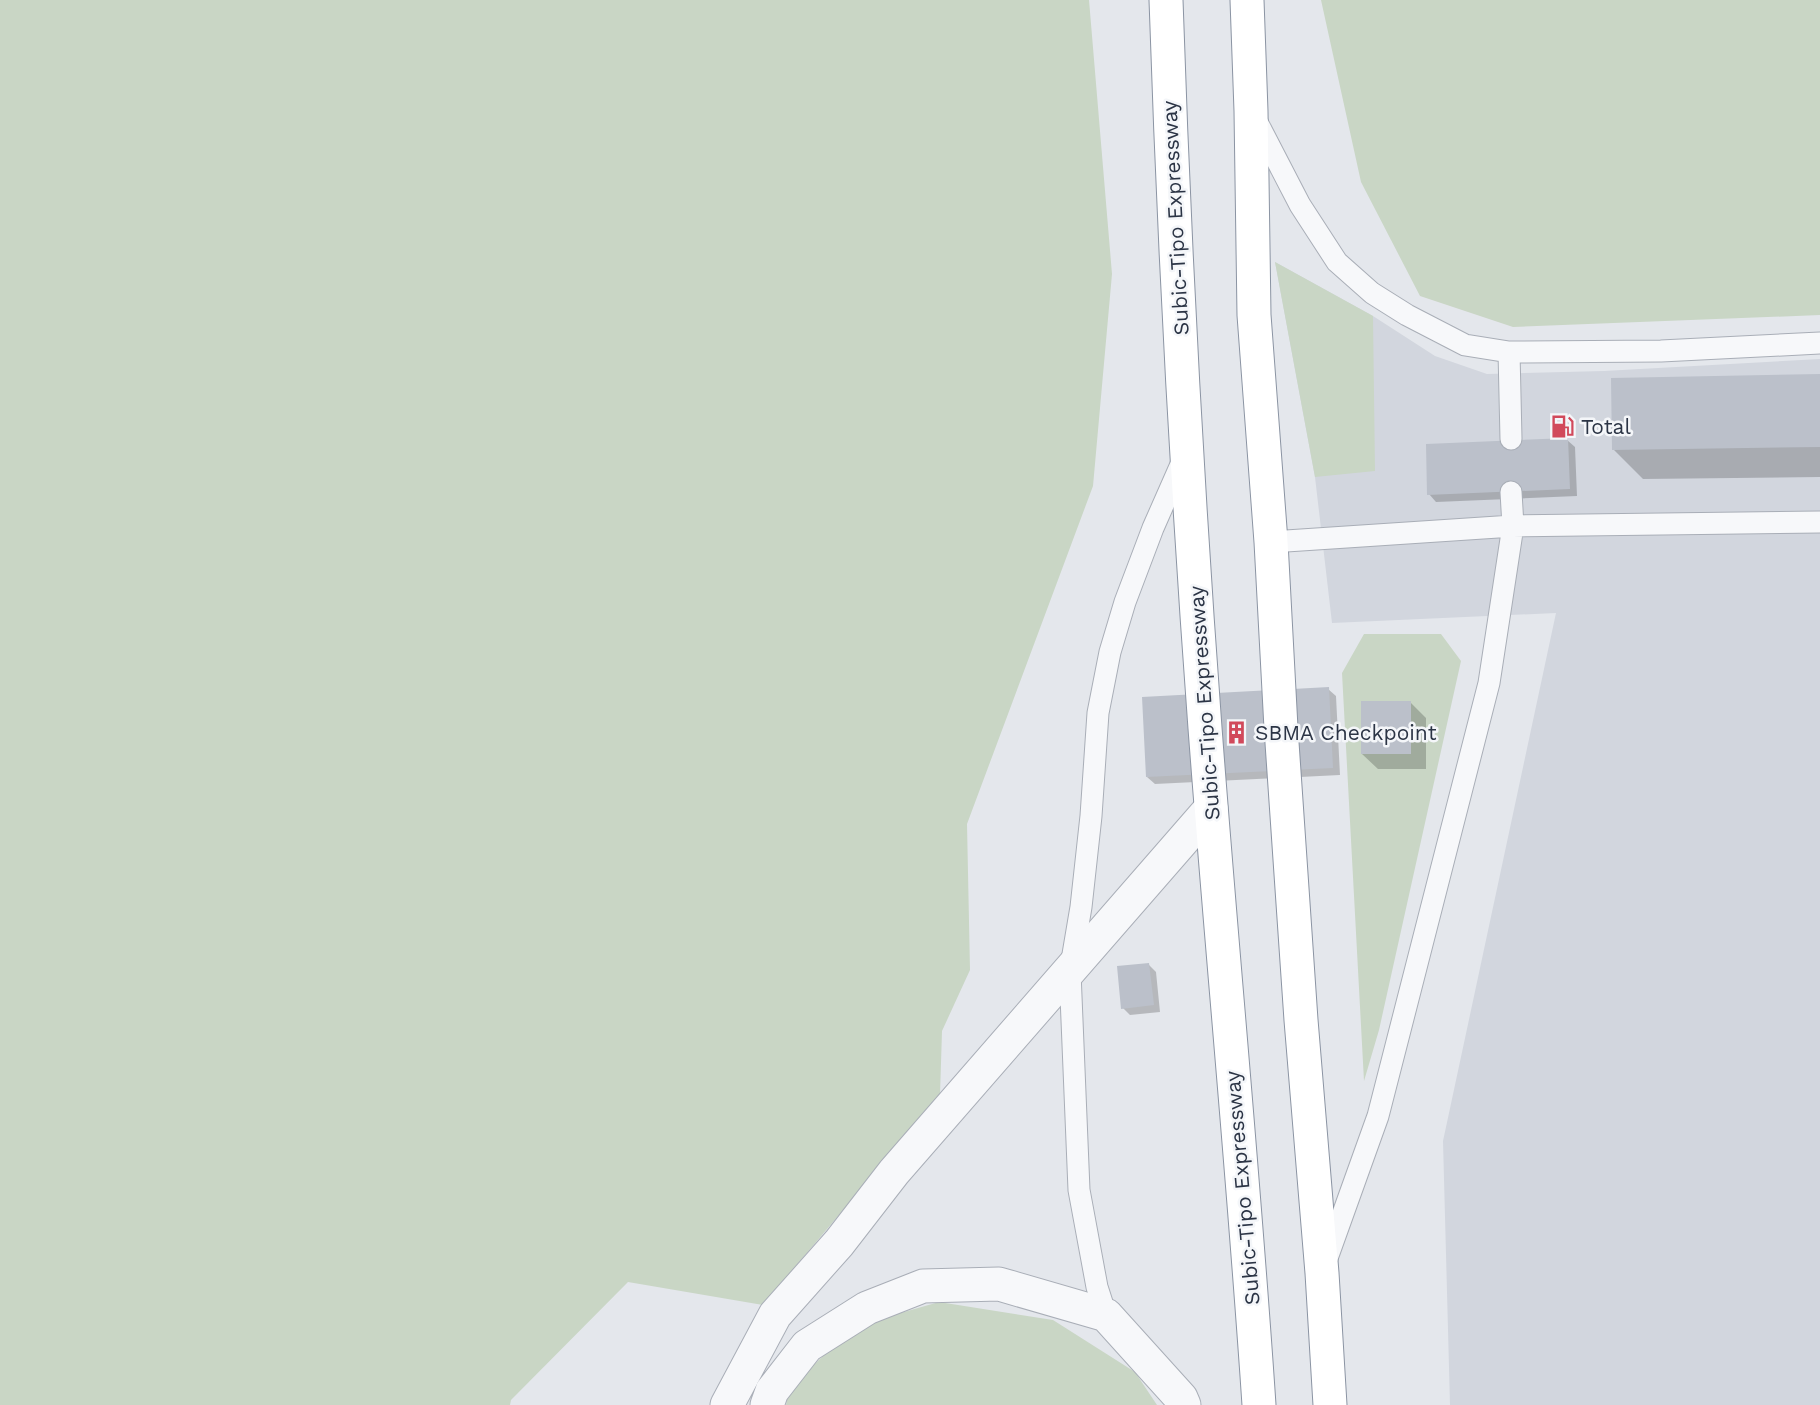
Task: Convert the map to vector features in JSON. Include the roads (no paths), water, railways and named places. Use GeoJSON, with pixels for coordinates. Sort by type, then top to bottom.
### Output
{"type":"FeatureCollection","features":[{"type":"Feature","properties":{"kind":"highway","name":"Subic-Tipo Expressway"},"geometry":{"type":"LineString","coordinates":[[1166,0],[1186,454],[1211,808],[1251,1277],[1259,1405]]}},
{"type":"Feature","properties":{"kind":"highway"},"geometry":{"type":"LineString","coordinates":[[1247,0],[1254,315],[1271,542],[1301,1020],[1322,1273],[1330,1405]]}},
{"type":"Feature","properties":{"kind":"street"},"geometry":{"type":"LineString","coordinates":[[727,1405],[775,1315],[839,1244],[894,1172],[1211,808]]}},
{"type":"Feature","properties":{"kind":"street"},"geometry":{"type":"LineString","coordinates":[[767,1405],[772,1391],[807,1346],[867,1308],[923,1286],[999,1284],[1106,1315],[1181,1398],[1184,1405]]}},
{"type":"Feature","properties":{"kind":"lane"},"geometry":{"type":"LineString","coordinates":[[1251,111],[1300,205],[1337,262],[1372,293],[1407,315],[1465,345],[1509,352],[1661,351],[1820,343]]}},
{"type":"Feature","properties":{"kind":"lane"},"geometry":{"type":"LineString","coordinates":[[1509,352],[1511,439]]}},
{"type":"Feature","properties":{"kind":"lane"},"geometry":{"type":"LineString","coordinates":[[1106,1315],[1097,1287],[1079,1190],[1070,972],[1081,907],[1091,816],[1098,712],[1110,652],[1125,602],[1153,528],[1186,454]]}},
{"type":"Feature","properties":{"kind":"lane"},"geometry":{"type":"LineString","coordinates":[[1322,1273],[1381,1104],[1488,683],[1513,526],[1511,492]]}},
{"type":"Feature","properties":{"kind":"lane"},"geometry":{"type":"LineString","coordinates":[[1271,542],[1513,526],[1820,522]]}},
{"type":"Feature","properties":{"kind":"place","name":"Total"},"geometry":{"type":"Point","coordinates":[1563,426]}},
{"type":"Feature","properties":{"kind":"place","name":"SBMA Checkpoint"},"geometry":{"type":"Point","coordinates":[1237,732]}}]}
